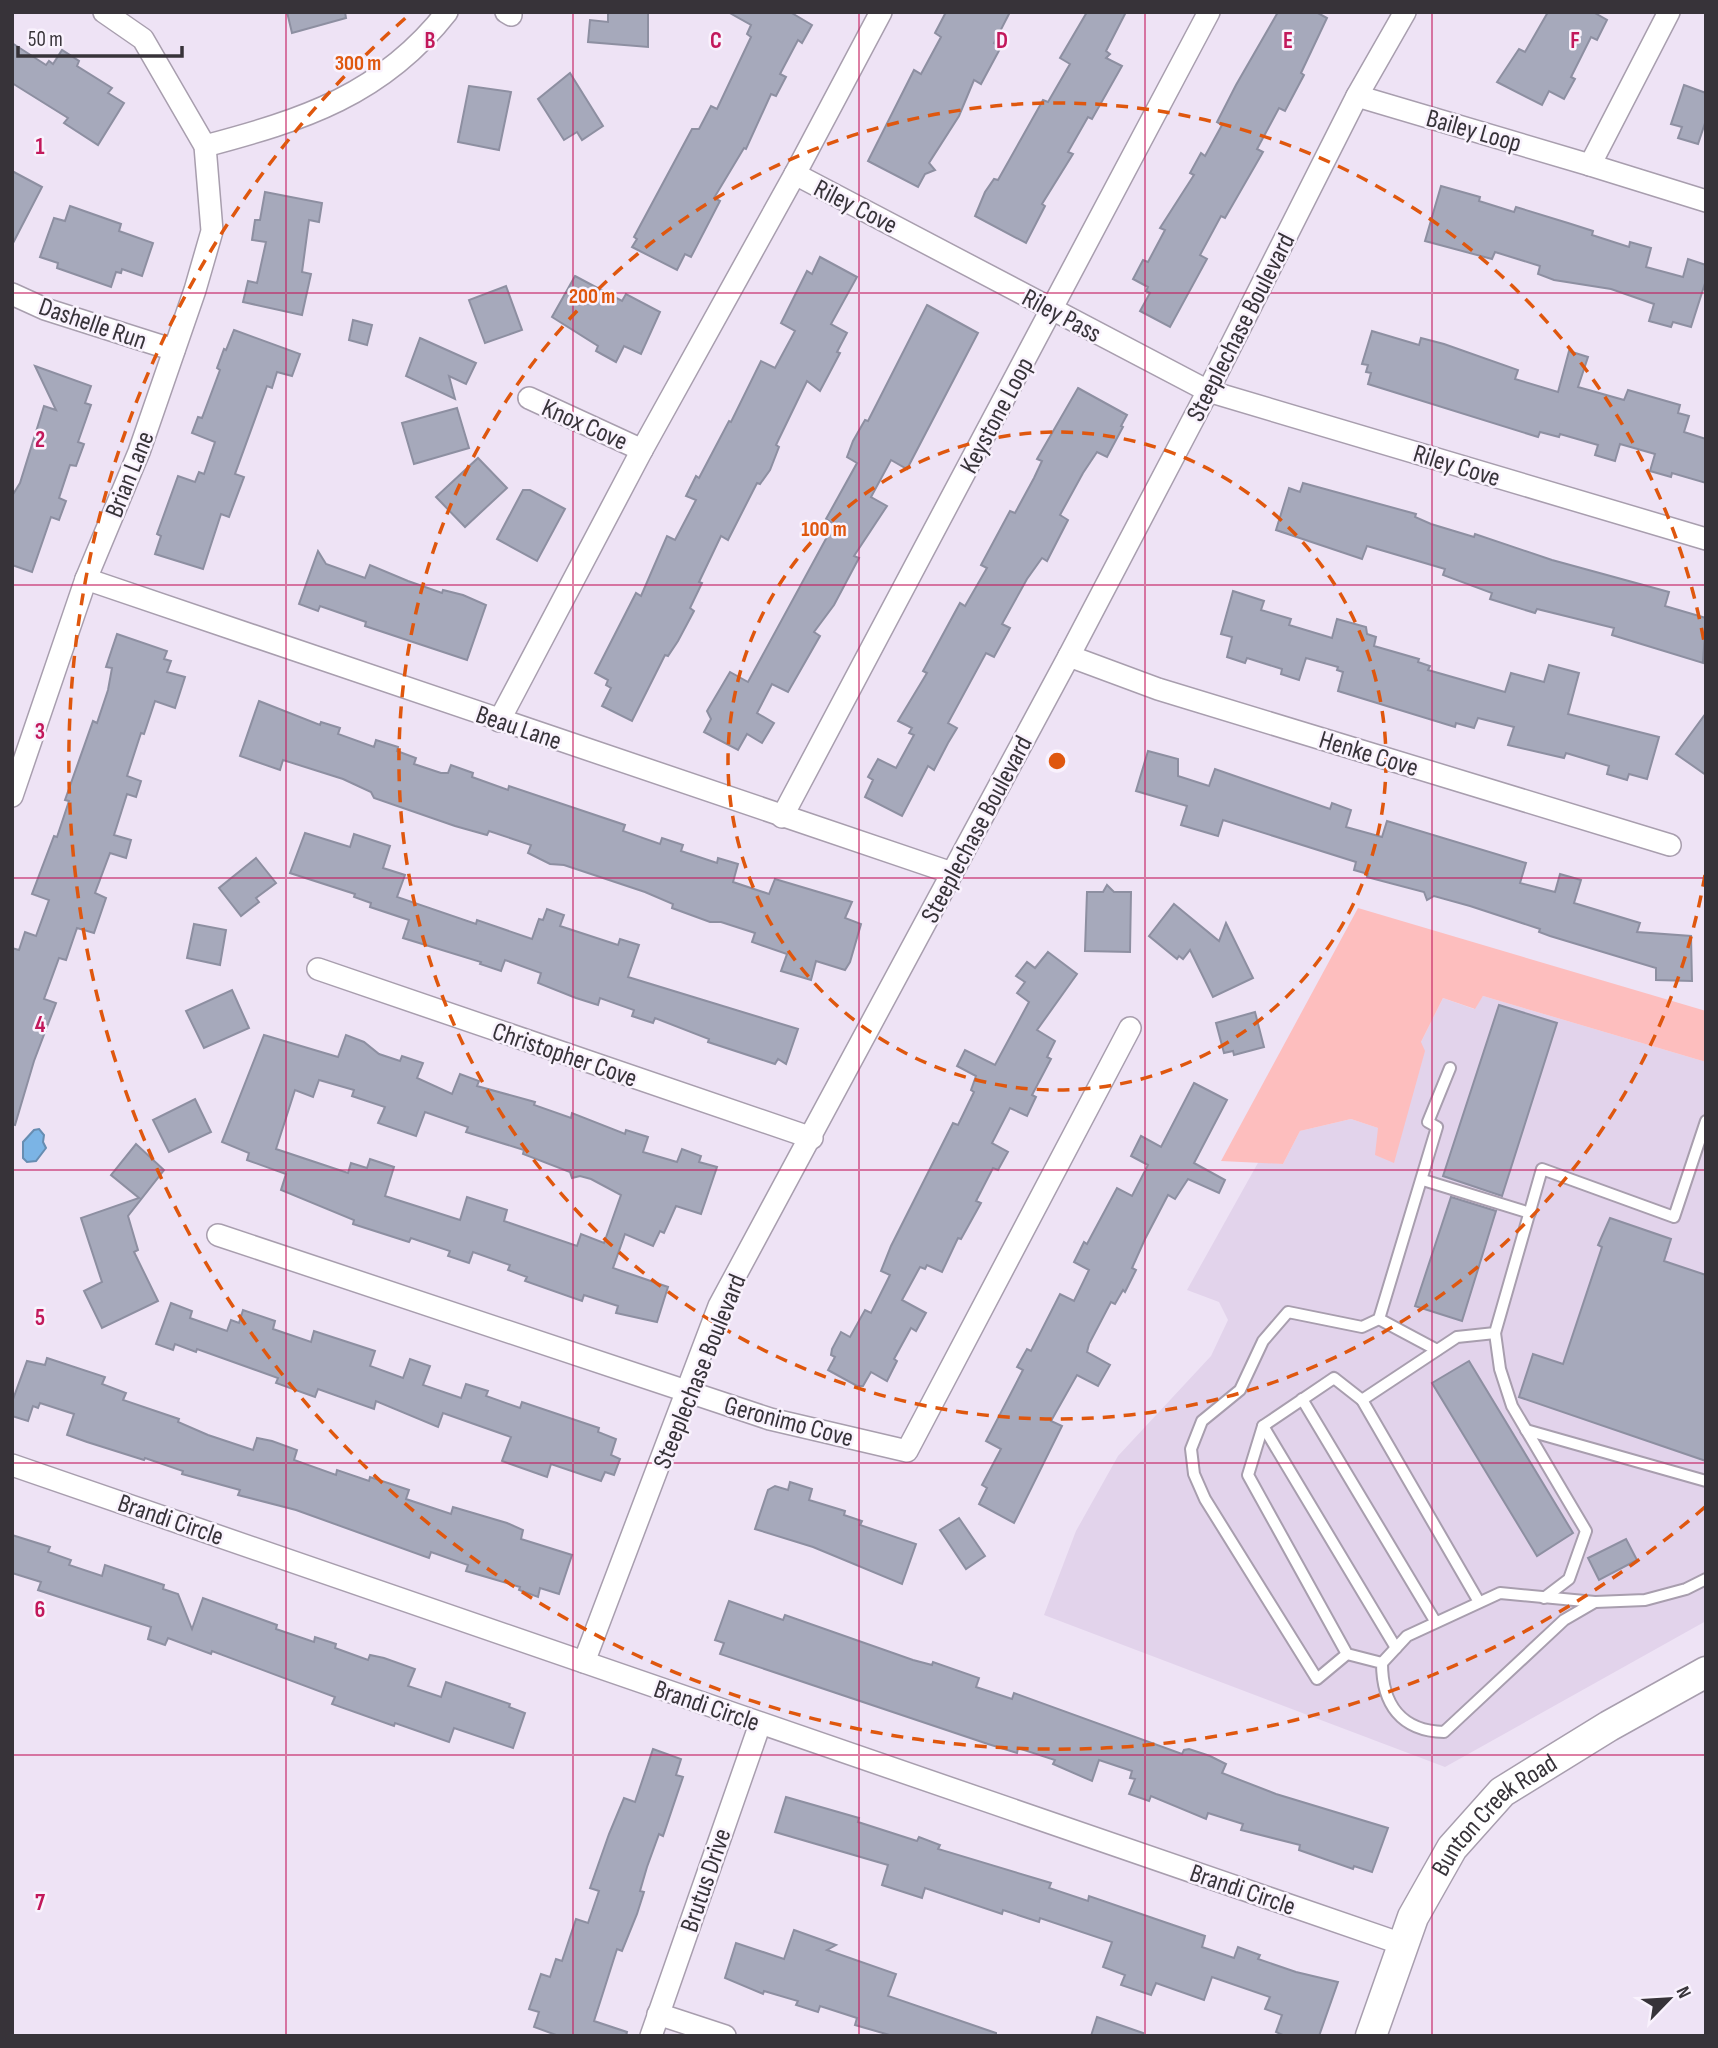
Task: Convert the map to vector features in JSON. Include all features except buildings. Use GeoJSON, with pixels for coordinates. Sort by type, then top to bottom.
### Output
{"type":"FeatureCollection","features":[{"type":"Feature","properties":{"kind":"street"},"geometry":{"type":"LineString","coordinates":[[104,12],[143,39],[205,146],[284,125],[351,97],[382,77],[424,41],[447,12]]}},
{"type":"Feature","properties":{"kind":"street"},"geometry":{"type":"LineString","coordinates":[[499,721],[642,450],[795,174],[881,12]]}},
{"type":"Feature","properties":{"kind":"street","name":"Keystone Loop"},"geometry":{"type":"LineString","coordinates":[[782,817],[1209,12]]}},
{"type":"Feature","properties":{"kind":"street","name":"Steeplechase Boulevard"},"geometry":{"type":"LineString","coordinates":[[584,1662],[629,1551],[685,1392],[719,1307],[1069,656],[1209,391],[1357,96],[1405,12]]}},
{"type":"Feature","properties":{"kind":"street"},"geometry":{"type":"LineString","coordinates":[[1590,164],[1670,12]]}},
{"type":"Feature","properties":{"kind":"street","name":"Bailey Loop"},"geometry":{"type":"LineString","coordinates":[[1357,96],[1706,201]]}},
{"type":"Feature","properties":{"kind":"street","name":"Brian Lane"},"geometry":{"type":"LineString","coordinates":[[12,796],[86,579],[139,452],[212,231],[205,146]]}},
{"type":"Feature","properties":{"kind":"street","name":"Riley Cove"},"geometry":{"type":"LineString","coordinates":[[795,174],[916,237]]}},
{"type":"Feature","properties":{"kind":"street","name":"Riley Pass"},"geometry":{"type":"LineString","coordinates":[[916,237],[1209,391]]}},
{"type":"Feature","properties":{"kind":"street","name":"Dashelle Run"},"geometry":{"type":"LineString","coordinates":[[12,294],[45,309],[174,350]]}},
{"type":"Feature","properties":{"kind":"street","name":"Riley Cove"},"geometry":{"type":"LineString","coordinates":[[1209,391],[1706,539]]}},
{"type":"Feature","properties":{"kind":"street","name":"Knox Cove"},"geometry":{"type":"LineString","coordinates":[[529,398],[642,450]]}},
{"type":"Feature","properties":{"kind":"street","name":"Beau Lane"},"geometry":{"type":"LineString","coordinates":[[86,579],[952,873]]}},
{"type":"Feature","properties":{"kind":"street","name":"Henke Cove"},"geometry":{"type":"LineString","coordinates":[[1069,656],[1158,689],[1670,845]]}},
{"type":"Feature","properties":{"kind":"street","name":"Christopher Cove"},"geometry":{"type":"LineString","coordinates":[[318,969],[812,1138]]}},
{"type":"Feature","properties":{"kind":"street","name":"Geronimo Cove"},"geometry":{"type":"LineString","coordinates":[[218,1235],[770,1419],[907,1451],[1130,1028]]}},
{"type":"Feature","properties":{"kind":"street","name":"Brandi Circle"},"geometry":{"type":"LineString","coordinates":[[12,1465],[1402,1944]]}},
{"type":"Feature","properties":{"kind":"street","name":"Bunton Creek Road"},"geometry":{"type":"LineString","coordinates":[[1371,2036],[1413,1917],[1452,1848],[1502,1792],[1706,1672]]}},
{"type":"Feature","properties":{"kind":"street","name":"Brutus Drive"},"geometry":{"type":"LineString","coordinates":[[651,2036],[760,1724]]}},
{"type":"Feature","properties":{"kind":"street"},"geometry":{"type":"LineString","coordinates":[[658,2014],[725,2036]]}},
{"type":"Feature","properties":{"kind":"lane"},"geometry":{"type":"LineString","coordinates":[[1347,1654],[1317,1679],[1205,1499],[1194,1474],[1191,1449],[1202,1421],[1240,1390],[1263,1341],[1288,1312],[1363,1327],[1379,1320],[1437,1127],[1428,1122],[1450,1068]]}},
{"type":"Feature","properties":{"kind":"lane"},"geometry":{"type":"LineString","coordinates":[[1544,1598],[1569,1579],[1586,1531],[1512,1406],[1500,1369],[1495,1333],[1542,1169],[1674,1217],[1706,1121]]}},
{"type":"Feature","properties":{"kind":"lane"},"geometry":{"type":"LineString","coordinates":[[1423,1180],[1530,1213]]}},
{"type":"Feature","properties":{"kind":"lane"},"geometry":{"type":"LineString","coordinates":[[1379,1320],[1437,1350]]}},
{"type":"Feature","properties":{"kind":"lane"},"geometry":{"type":"LineString","coordinates":[[1362,1400],[1457,1337],[1495,1333]]}},
{"type":"Feature","properties":{"kind":"lane"},"geometry":{"type":"LineString","coordinates":[[1382,1663],[1347,1654],[1248,1475],[1263,1426],[1334,1378],[1362,1400],[1479,1602]]}},
{"type":"Feature","properties":{"kind":"lane"},"geometry":{"type":"LineString","coordinates":[[1302,1399],[1435,1621]]}},
{"type":"Feature","properties":{"kind":"lane"},"geometry":{"type":"LineString","coordinates":[[1263,1426],[1396,1648]]}},
{"type":"Feature","properties":{"kind":"lane"},"geometry":{"type":"LineString","coordinates":[[1526,1430],[1706,1481]]}},
{"type":"Feature","properties":{"kind":"lane"},"geometry":{"type":"LineString","coordinates":[[1595,1602],[1564,1620],[1444,1732],[1424,1731],[1406,1722],[1382,1685],[1382,1663],[1408,1636],[1435,1621],[1500,1593],[1595,1602],[1645,1600],[1706,1580]]}},
{"type":"Feature","properties":{"kind":"shaded area"},"geometry":{"type":"Polygon","coordinates":[[[1358,908],[1706,1011],[1706,1062],[1483,996],[1475,1009],[1443,998],[1421,1042],[1425,1051],[1394,1163],[1375,1155],[1378,1128],[1351,1119],[1300,1131],[1283,1164],[1221,1161],[1358,908]]]}},
{"type":"Feature","properties":{"kind":"shaded area"},"geometry":{"type":"Polygon","coordinates":[[[1483,996],[1706,1062],[1706,1621],[1445,1767],[1044,1615],[1076,1531],[1118,1456],[1211,1356],[1228,1320],[1219,1302],[1187,1290],[1259,1161],[1283,1164],[1300,1131],[1351,1119],[1378,1128],[1443,998],[1474,1009],[1483,996]]]}},
{"type":"Feature","properties":{"kind":"water"},"geometry":{"type":"Polygon","coordinates":[[[39,1129],[44,1135],[46,1148],[36,1161],[27,1162],[23,1158],[23,1142],[34,1130],[39,1129]]]}}]}
